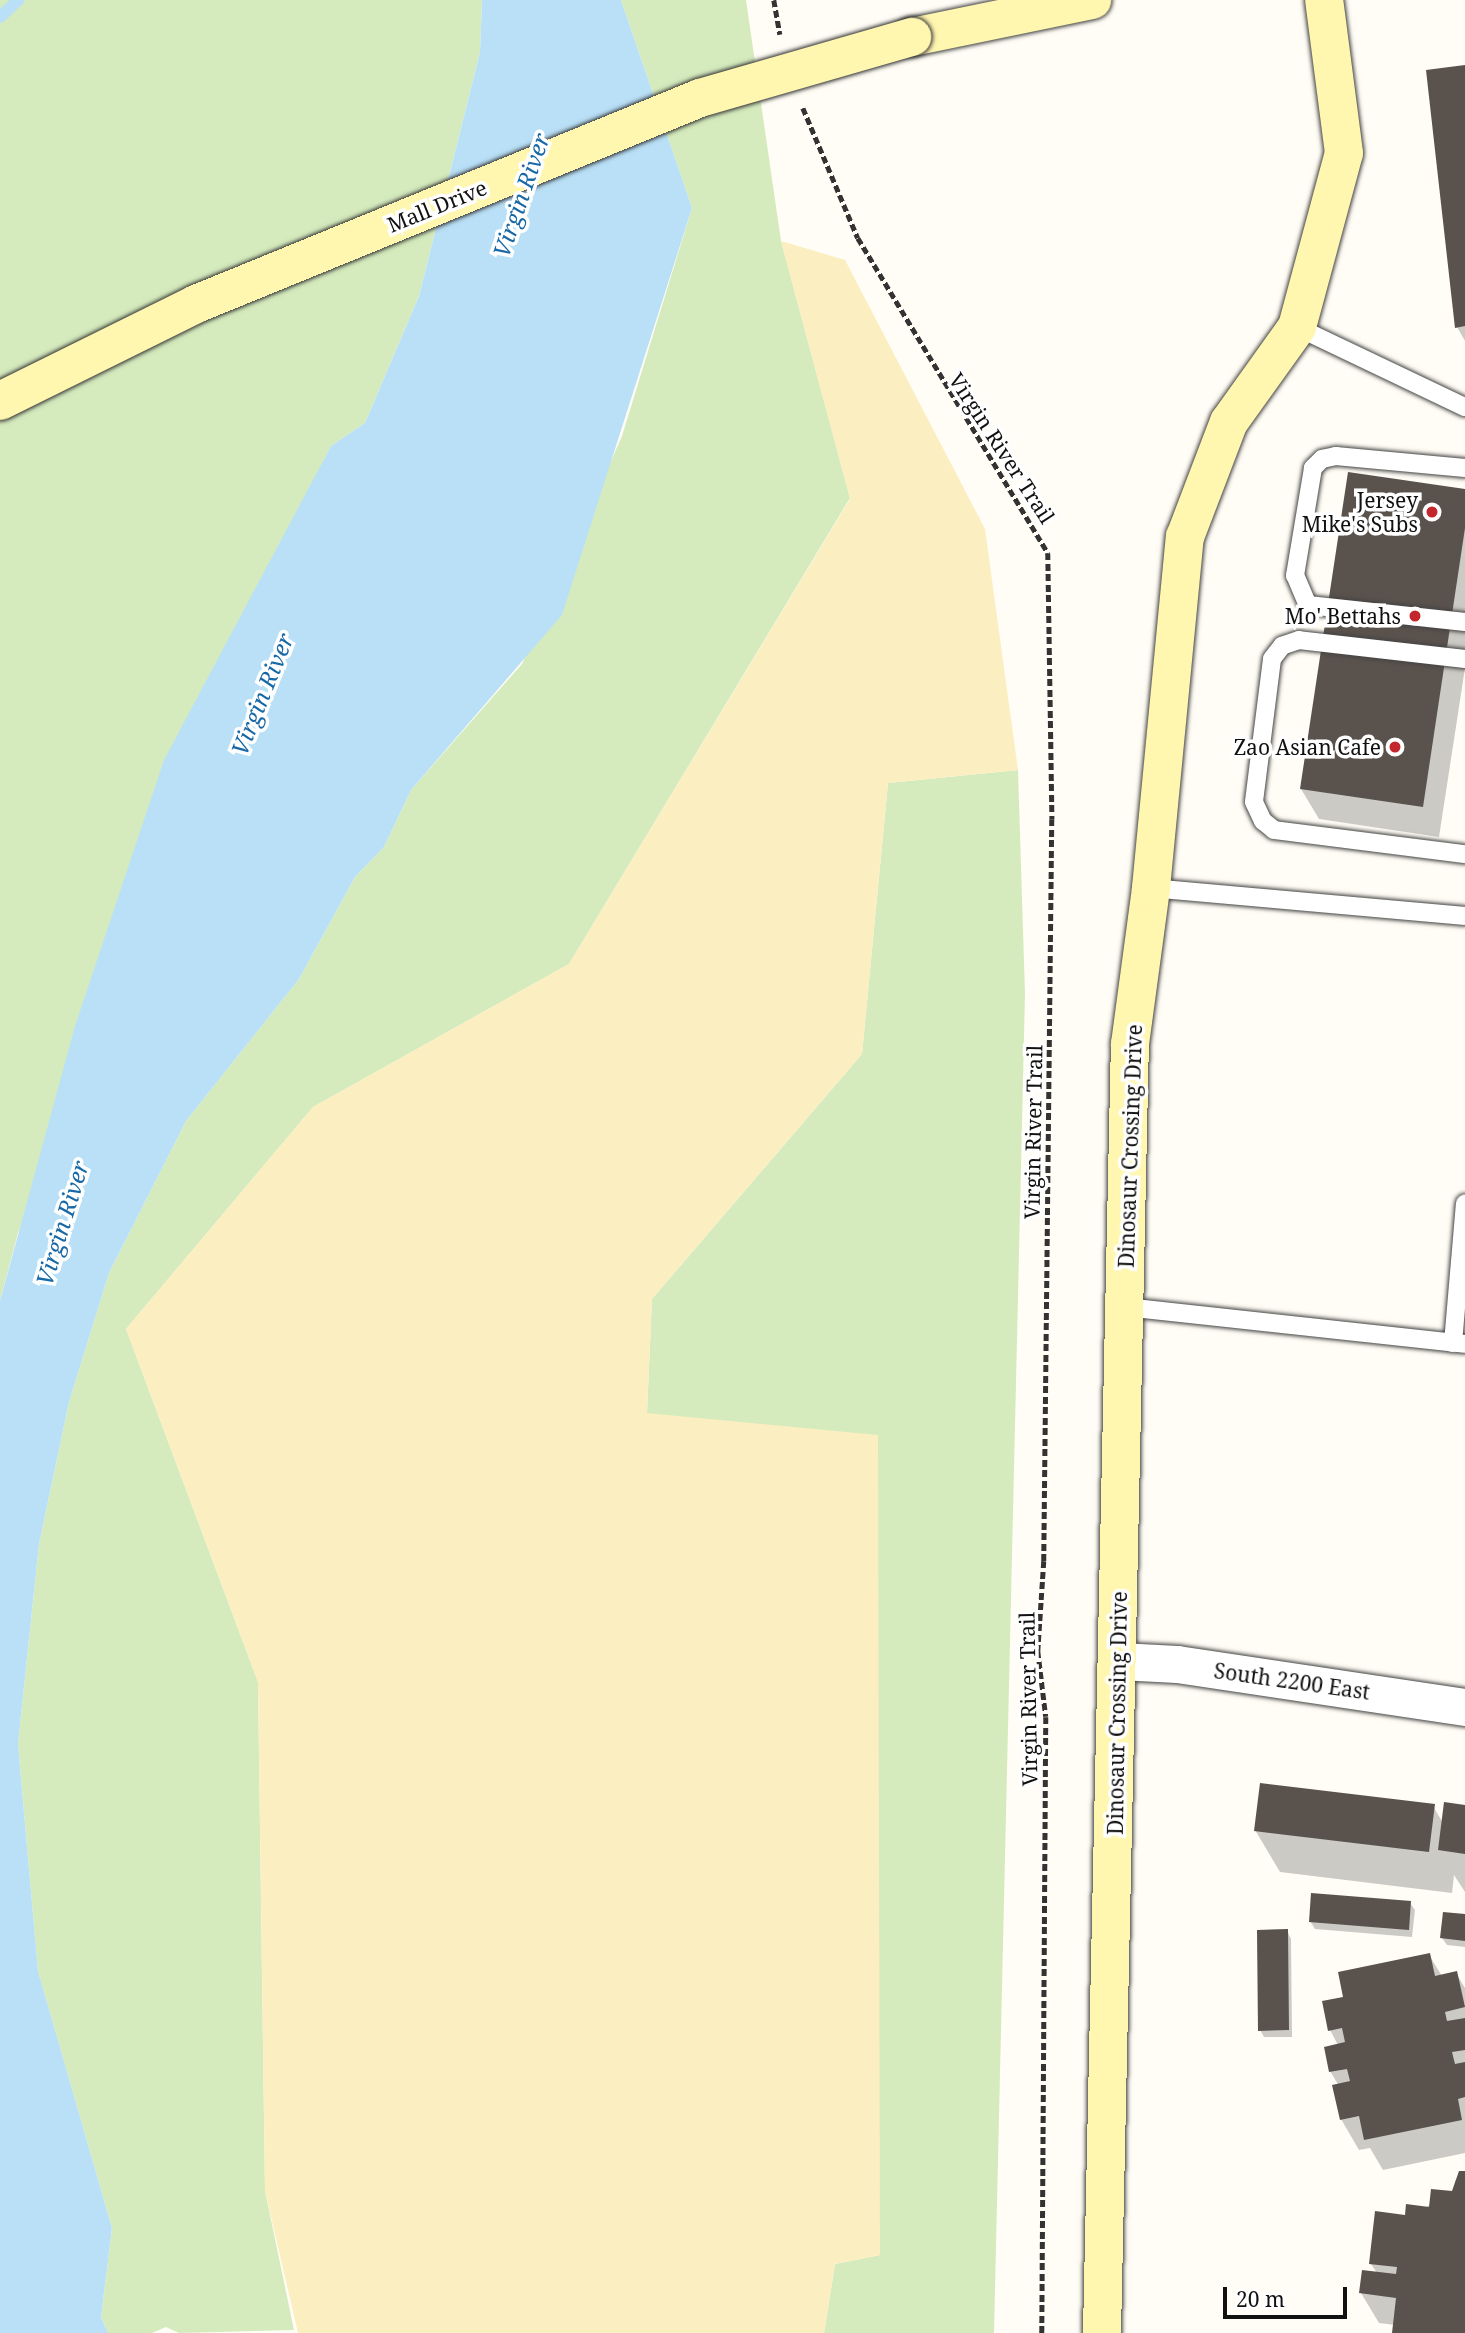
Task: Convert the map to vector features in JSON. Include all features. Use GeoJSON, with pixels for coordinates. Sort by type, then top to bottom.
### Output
{"type":"FeatureCollection","features":[{"type":"Feature","properties":{"kind":"street","name":"Mall Drive"},"geometry":{"type":"LineString","coordinates":[[0,401],[196,304],[700,98],[912,37],[1091,0]]}},
{"type":"Feature","properties":{"kind":"street","name":"Dinosaur Crossing Drive"},"geometry":{"type":"LineString","coordinates":[[1102,2333],[1119,1661],[1130,1044],[1151,888],[1185,537],[1229,422],[1297,327],[1345,153],[1324,0]]}},
{"type":"Feature","properties":{"kind":"street","name":"South 2200 East"},"geometry":{"type":"LineString","coordinates":[[1119,1661],[1177,1664],[1465,1707]]}},
{"type":"Feature","properties":{"kind":"lane"},"geometry":{"type":"LineString","coordinates":[[1297,327],[1465,407]]}},
{"type":"Feature","properties":{"kind":"lane"},"geometry":{"type":"LineString","coordinates":[[1465,468],[1336,456],[1322,459],[1312,468],[1295,575],[1308,605],[1465,622]]}},
{"type":"Feature","properties":{"kind":"lane"},"geometry":{"type":"LineString","coordinates":[[1465,659],[1299,640],[1282,646],[1272,659],[1254,802],[1263,821],[1274,830],[1465,854]]}},
{"type":"Feature","properties":{"kind":"lane"},"geometry":{"type":"LineString","coordinates":[[1151,888],[1465,916]]}},
{"type":"Feature","properties":{"kind":"lane"},"geometry":{"type":"LineString","coordinates":[[1125,1307],[1459,1343],[1465,1204]]}},
{"type":"Feature","properties":{"kind":"path"},"geometry":{"type":"LineString","coordinates":[[774,0],[783,47]]}},
{"type":"Feature","properties":{"kind":"path","name":"Virgin River Trail"},"geometry":{"type":"LineString","coordinates":[[798,97],[858,238],[1048,554],[1052,860],[1044,1561],[1038,1651],[1046,1717],[1042,2333]]}},
{"type":"Feature","properties":{"kind":"green space"},"geometry":{"type":"Polygon","coordinates":[[[0,0],[482,0],[480,52],[419,296],[365,423],[331,446],[284,539],[18,1233],[0,1301],[0,0]]]}},
{"type":"Feature","properties":{"kind":"green space"},"geometry":{"type":"Polygon","coordinates":[[[621,0],[746,0],[781,241],[850,498],[569,964],[313,1107],[126,1329],[258,1682],[265,2191],[294,2330],[179,2333],[166,2327],[152,2333],[108,2333],[101,2317],[112,2228],[38,1971],[18,1744],[39,1544],[69,1402],[109,1273],[186,1121],[299,979],[355,877],[384,847],[411,790],[522,664],[622,436],[692,208],[621,0]]]}},
{"type":"Feature","properties":{"kind":"green space"},"geometry":{"type":"Polygon","coordinates":[[[1018,770],[1025,994],[994,2333],[824,2333],[835,2264],[880,2255],[647,1413],[652,1299],[862,1054],[888,783],[1018,770]]]}},
{"type":"Feature","properties":{"kind":"sand"},"geometry":{"type":"Polygon","coordinates":[[[781,241],[845,260],[985,529],[1018,770],[888,783],[862,1054],[652,1299],[647,1413],[878,1435],[880,2255],[835,2264],[824,2333],[298,2333],[265,2191],[258,1682],[126,1329],[313,1107],[569,964],[850,499],[781,241]]]}},
{"type":"Feature","properties":{"kind":"water","name":"Virgin River"},"geometry":{"type":"Polygon","coordinates":[[[482,0],[621,0],[692,208],[562,615],[411,790],[384,847],[355,877],[299,979],[186,1121],[109,1273],[69,1402],[39,1544],[18,1744],[38,1971],[112,2228],[101,2317],[108,2333],[0,2333],[0,1301],[75,1026],[164,760],[331,446],[365,423],[419,296],[480,52],[482,0]]]}},
{"type":"Feature","properties":{"kind":"building"},"geometry":{"type":"Polygon","coordinates":[[[1465,65],[1465,326],[1455,328],[1426,70],[1465,65]]]}},
{"type":"Feature","properties":{"kind":"building"},"geometry":{"type":"Polygon","coordinates":[[[1348,472],[1465,489],[1465,528],[1423,807],[1300,789],[1348,472]]]}},
{"type":"Feature","properties":{"kind":"building"},"geometry":{"type":"Polygon","coordinates":[[[1260,1783],[1435,1804],[1429,1852],[1254,1831],[1260,1783]]]}},
{"type":"Feature","properties":{"kind":"building"},"geometry":{"type":"Polygon","coordinates":[[[1444,1802],[1465,1805],[1465,1854],[1438,1850],[1444,1802]]]}},
{"type":"Feature","properties":{"kind":"building"},"geometry":{"type":"Polygon","coordinates":[[[1311,1893],[1411,1901],[1409,1930],[1309,1922],[1311,1893]]]}},
{"type":"Feature","properties":{"kind":"building"},"geometry":{"type":"Polygon","coordinates":[[[1443,1912],[1465,1914],[1465,1941],[1440,1938],[1443,1912]]]}},
{"type":"Feature","properties":{"kind":"building"},"geometry":{"type":"Polygon","coordinates":[[[1288,1929],[1289,2030],[1258,2031],[1257,1930],[1288,1929]]]}},
{"type":"Feature","properties":{"kind":"building"},"geometry":{"type":"Polygon","coordinates":[[[1430,1953],[1435,1976],[1457,1971],[1465,2007],[1445,2012],[1447,2021],[1465,2018],[1465,2050],[1452,2052],[1455,2064],[1465,2062],[1465,2097],[1458,2099],[1462,2120],[1364,2140],[1359,2116],[1340,2120],[1332,2085],[1350,2081],[1347,2069],[1329,2072],[1324,2047],[1345,2042],[1342,2028],[1328,2031],[1322,2001],[1343,1997],[1338,1972],[1430,1953]]]}},
{"type":"Feature","properties":{"kind":"building"},"geometry":{"type":"Polygon","coordinates":[[[1459,2171],[1465,2171],[1465,2333],[1392,2333],[1396,2298],[1359,2293],[1362,2270],[1396,2274],[1397,2267],[1369,2264],[1375,2211],[1405,2215],[1406,2204],[1429,2207],[1431,2189],[1452,2191],[1459,2171]]]}},
{"type":"Feature","properties":{"kind":"waterway"},"geometry":{"type":"LineString","coordinates":[[0,17],[18,0]]}},
{"type":"Feature","properties":{"kind":"place","name":"Jersey Mike's Subs"},"geometry":{"type":"Point","coordinates":[1432,512]}},
{"type":"Feature","properties":{"kind":"place","name":"Mo' Bettahs"},"geometry":{"type":"Point","coordinates":[1415,616]}},
{"type":"Feature","properties":{"kind":"place","name":"Zao Asian Cafe"},"geometry":{"type":"Point","coordinates":[1395,747]}}]}
